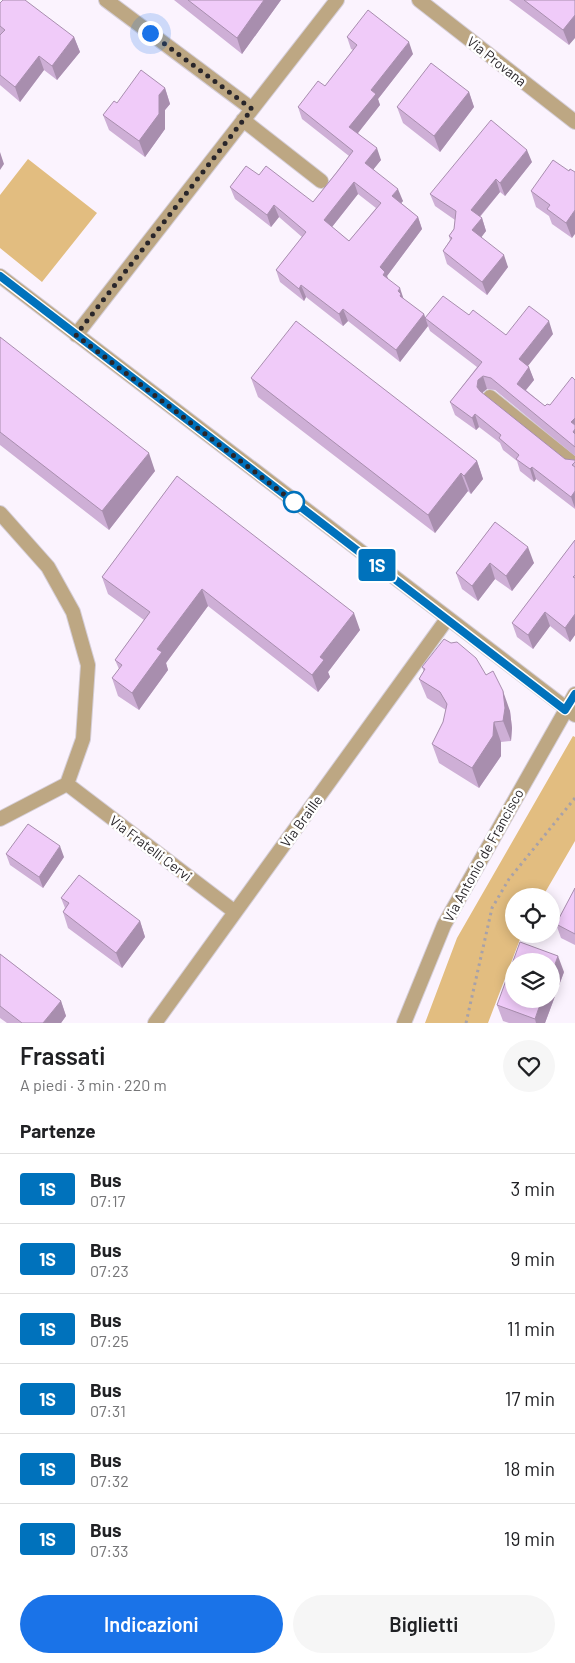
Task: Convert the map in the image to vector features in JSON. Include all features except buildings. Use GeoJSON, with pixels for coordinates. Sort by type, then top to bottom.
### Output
{"type":"FeatureCollection","features":[{"type":"Feature","properties":{"kind":"street"},"geometry":{"type":"LineString","coordinates":[[106,0],[252,109]]}},
{"type":"Feature","properties":{"kind":"street"},"geometry":{"type":"LineString","coordinates":[[76,335],[337,0]]}},
{"type":"Feature","properties":{"kind":"street","name":"Via Provana"},"geometry":{"type":"LineString","coordinates":[[419,0],[575,122]]}},
{"type":"Feature","properties":{"kind":"street"},"geometry":{"type":"LineString","coordinates":[[243,120],[321,182]]}},
{"type":"Feature","properties":{"kind":"street"},"geometry":{"type":"LineString","coordinates":[[0,276],[570,712]]}},
{"type":"Feature","properties":{"kind":"street"},"geometry":{"type":"LineString","coordinates":[[490,397],[575,465]]}},
{"type":"Feature","properties":{"kind":"street"},"geometry":{"type":"LineString","coordinates":[[0,513],[48,568],[73,612],[88,665],[83,739],[67,784],[0,820]]}},
{"type":"Feature","properties":{"kind":"street","name":"Via Braille"},"geometry":{"type":"LineString","coordinates":[[155,1023],[447,619]]}},
{"type":"Feature","properties":{"kind":"street","name":"Via Antonio de Francisco"},"geometry":{"type":"LineString","coordinates":[[404,1023],[444,925],[570,712],[575,694]]}},
{"type":"Feature","properties":{"kind":"street","name":"Via Fratelli Cervi"},"geometry":{"type":"LineString","coordinates":[[67,784],[235,912]]}},
{"type":"Feature","properties":{"kind":"path"},"geometry":{"type":"LineString","coordinates":[[466,1023],[492,908],[509,879],[575,798]]}},
{"type":"Feature","properties":{"kind":"shaded area"},"geometry":{"type":"Polygon","coordinates":[[[28,159],[97,213],[42,282],[0,248],[0,195],[28,159]]]}},
{"type":"Feature","properties":{"kind":"shaded area"},"geometry":{"type":"Polygon","coordinates":[[[573,736],[575,737],[575,841],[548,888],[505,888],[505,943],[519,943],[515,953],[505,953],[505,978],[488,1023],[425,1023],[457,938],[573,736]]]}},
{"type":"Feature","properties":{"kind":"bus line","name":"1S"},"geometry":{"type":"LineString","coordinates":[[0,276],[565,710],[575,694]]}},
{"type":"Feature","properties":{"kind":"route"},"geometry":{"type":"LineString","coordinates":[[150,33],[252,109],[76,335],[294,502]]}}]}
